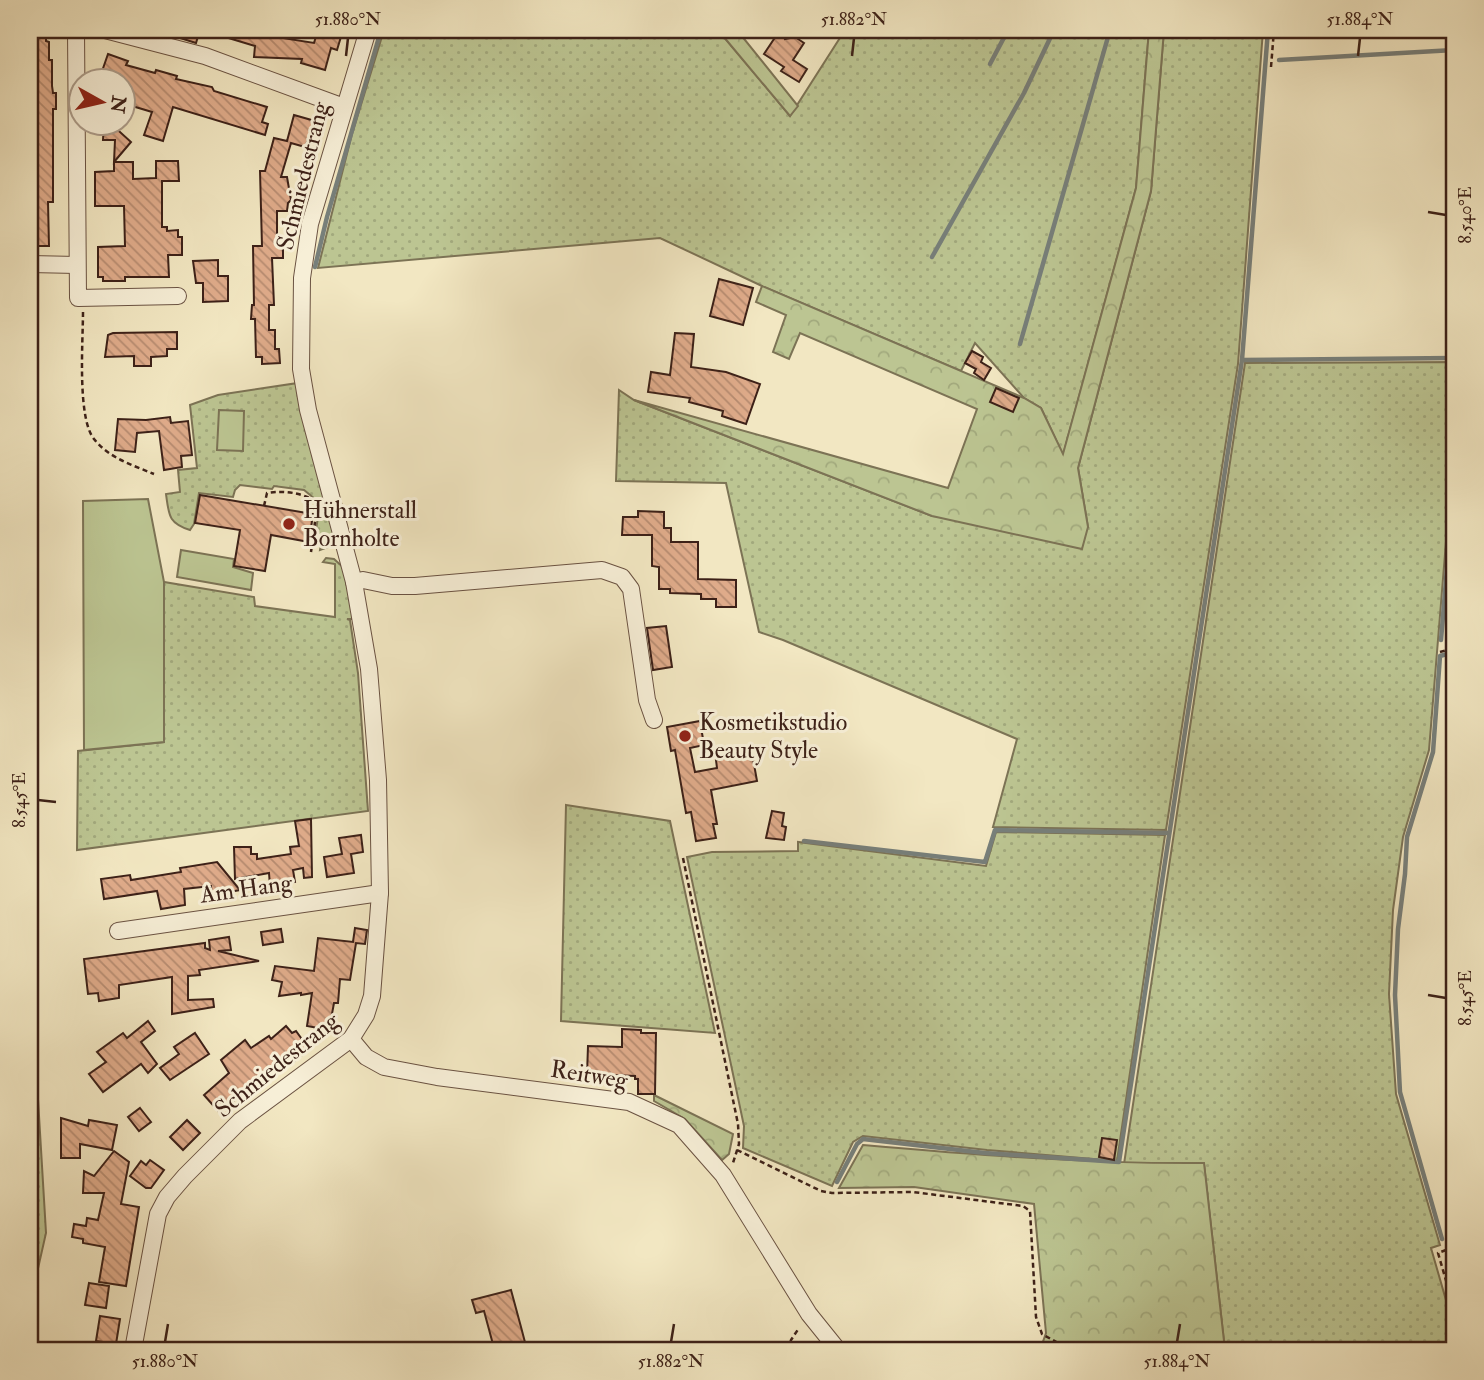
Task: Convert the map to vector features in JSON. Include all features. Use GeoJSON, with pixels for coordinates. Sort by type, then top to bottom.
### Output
{"type":"FeatureCollection","features":[{"type":"Feature","properties":{"kind":"street"},"geometry":{"type":"LineString","coordinates":[[76,30],[78,298],[178,296]]}},
{"type":"Feature","properties":{"kind":"street"},"geometry":{"type":"LineString","coordinates":[[105,30],[205,56],[344,107]]}},
{"type":"Feature","properties":{"kind":"street","name":"Schmiedestrang"},"geometry":{"type":"LineString","coordinates":[[134,1350],[158,1214],[167,1197],[240,1121],[351,1039],[366,1015],[372,996],[380,893],[379,780],[369,670],[354,582],[326,502],[301,369],[302,278],[310,224],[368,30]]}},
{"type":"Feature","properties":{"kind":"street"},"geometry":{"type":"LineString","coordinates":[[30,264],[77,265]]}},
{"type":"Feature","properties":{"kind":"street"},"geometry":{"type":"LineString","coordinates":[[354,582],[363,580],[392,586],[415,586],[602,570],[622,577],[631,589],[647,700],[654,720]]}},
{"type":"Feature","properties":{"kind":"street","name":"Am Hang"},"geometry":{"type":"LineString","coordinates":[[118,931],[380,893]]}},
{"type":"Feature","properties":{"kind":"street","name":"Reitweg"},"geometry":{"type":"LineString","coordinates":[[351,1039],[366,1057],[384,1067],[437,1077],[629,1102],[679,1125],[723,1175],[809,1314],[838,1350]]}},
{"type":"Feature","properties":{"kind":"path"},"geometry":{"type":"LineString","coordinates":[[1271,67],[1274,30]]}},
{"type":"Feature","properties":{"kind":"path"},"geometry":{"type":"LineString","coordinates":[[83,298],[84,417],[93,438],[116,459],[154,474]]}},
{"type":"Feature","properties":{"kind":"path"},"geometry":{"type":"LineString","coordinates":[[264,506],[267,493],[281,491],[303,494],[326,502],[310,552]]}},
{"type":"Feature","properties":{"kind":"path"},"geometry":{"type":"LineString","coordinates":[[1440,652],[1454,648]]}},
{"type":"Feature","properties":{"kind":"path"},"geometry":{"type":"LineString","coordinates":[[683,858],[738,1124],[737,1150],[732,1165],[723,1175]]}},
{"type":"Feature","properties":{"kind":"path"},"geometry":{"type":"LineString","coordinates":[[737,1150],[832,1194],[913,1192],[1023,1206],[1030,1210],[1036,1317],[1042,1334],[1058,1343],[1189,1346]]}},
{"type":"Feature","properties":{"kind":"path"},"geometry":{"type":"LineString","coordinates":[[1454,1247],[1438,1253],[1454,1308]]}},
{"type":"Feature","properties":{"kind":"path"},"geometry":{"type":"LineString","coordinates":[[788,1350],[791,1340],[809,1314]]}},
{"type":"Feature","properties":{"kind":"green space"},"geometry":{"type":"Polygon","coordinates":[[[384,30],[718,30],[790,116],[845,30],[1149,30],[1136,188],[1063,455],[1041,408],[1024,398],[975,343],[961,371],[762,286],[660,238],[318,268],[352,134],[384,30]]]}},
{"type":"Feature","properties":{"kind":"green space"},"geometry":{"type":"Polygon","coordinates":[[[718,30],[737,30],[798,106],[790,116],[718,30]]]}},
{"type":"Feature","properties":{"kind":"green space"},"geometry":{"type":"Polygon","coordinates":[[[1149,30],[1164,30],[1151,191],[1078,468],[1088,527],[1082,549],[932,516],[634,400],[948,488],[977,409],[800,333],[789,359],[773,352],[786,315],[756,302],[762,286],[1024,398],[1041,408],[1063,454],[1136,188],[1149,30]]]}},
{"type":"Feature","properties":{"kind":"green space"},"geometry":{"type":"Polygon","coordinates":[[[1164,30],[1263,30],[1238,364],[1166,830],[993,827],[1017,739],[759,632],[726,483],[616,481],[619,390],[634,400],[932,516],[1088,527],[1078,468],[1151,191],[1164,30]]]}},
{"type":"Feature","properties":{"kind":"green space"},"geometry":{"type":"Polygon","coordinates":[[[1454,362],[1454,444],[1429,750],[1403,837],[1393,910],[1389,994],[1396,1094],[1440,1245],[1431,1248],[1454,1328],[1454,1350],[1225,1350],[1204,1164],[1124,1164],[1245,363],[1454,362]]]}},
{"type":"Feature","properties":{"kind":"green space"},"geometry":{"type":"Polygon","coordinates":[[[298,383],[324,498],[315,499],[304,490],[240,485],[233,497],[199,493],[194,524],[190,530],[177,524],[169,513],[166,494],[180,492],[178,470],[197,468],[190,405],[218,395],[298,383]]]}},
{"type":"Feature","properties":{"kind":"green space"},"geometry":{"type":"Polygon","coordinates":[[[219,410],[244,411],[243,451],[217,450],[219,410]]]}},
{"type":"Feature","properties":{"kind":"green space"},"geometry":{"type":"Polygon","coordinates":[[[148,499],[164,582],[164,742],[84,750],[83,501],[148,499]]]}},
{"type":"Feature","properties":{"kind":"green space"},"geometry":{"type":"Polygon","coordinates":[[[320,505],[327,507],[334,535],[331,546],[320,550],[321,544],[314,542],[320,505]]]}},
{"type":"Feature","properties":{"kind":"green space"},"geometry":{"type":"Polygon","coordinates":[[[181,550],[234,559],[233,567],[253,573],[251,590],[177,577],[181,550]]]}},
{"type":"Feature","properties":{"kind":"green space"},"geometry":{"type":"Polygon","coordinates":[[[326,558],[334,559],[345,569],[355,619],[347,619],[350,620],[358,673],[368,811],[77,850],[78,751],[164,742],[164,582],[254,597],[255,606],[335,617],[335,564],[323,562],[326,558]]]}},
{"type":"Feature","properties":{"kind":"green space"},"geometry":{"type":"Polygon","coordinates":[[[566,805],[670,821],[715,1033],[561,1021],[566,805]]]}},
{"type":"Feature","properties":{"kind":"green space"},"geometry":{"type":"Polygon","coordinates":[[[996,832],[1165,835],[1117,1161],[863,1136],[853,1142],[832,1186],[743,1148],[744,1126],[687,857],[712,852],[798,851],[798,842],[986,866],[996,832]]]}},
{"type":"Feature","properties":{"kind":"green space"},"geometry":{"type":"Polygon","coordinates":[[[654,1095],[733,1134],[729,1154],[722,1160],[685,1119],[654,1101],[654,1095]]]}},
{"type":"Feature","properties":{"kind":"green space"},"geometry":{"type":"Polygon","coordinates":[[[30,1096],[38,1099],[46,1233],[30,1304],[30,1096]]]}},
{"type":"Feature","properties":{"kind":"green space"},"geometry":{"type":"Polygon","coordinates":[[[863,1145],[1076,1160],[1204,1163],[1225,1350],[1040,1350],[1046,1333],[1034,1204],[914,1187],[839,1188],[863,1145]]]}},
{"type":"Feature","properties":{"kind":"building"},"geometry":{"type":"Polygon","coordinates":[[[164,30],[200,30],[196,43],[164,33],[164,30]]]}},
{"type":"Feature","properties":{"kind":"building"},"geometry":{"type":"Polygon","coordinates":[[[213,30],[277,30],[276,37],[314,43],[318,30],[343,30],[337,50],[331,48],[325,70],[301,63],[302,59],[254,57],[255,46],[212,33],[213,30]]]}},
{"type":"Feature","properties":{"kind":"building"},"geometry":{"type":"Polygon","coordinates":[[[780,30],[783,30],[785,39],[795,37],[804,43],[793,60],[807,69],[799,82],[781,71],[784,67],[764,54],[780,30]]]}},
{"type":"Feature","properties":{"kind":"building"},"geometry":{"type":"Polygon","coordinates":[[[30,36],[46,36],[46,41],[49,42],[52,86],[53,93],[56,93],[56,109],[53,109],[53,202],[48,202],[49,246],[30,246],[30,36]]]}},
{"type":"Feature","properties":{"kind":"building"},"geometry":{"type":"Polygon","coordinates":[[[108,54],[128,61],[126,65],[130,66],[104,66],[108,54]]]}},
{"type":"Feature","properties":{"kind":"building"},"geometry":{"type":"Polygon","coordinates":[[[136,68],[177,76],[176,79],[212,87],[214,91],[267,107],[262,122],[268,124],[265,135],[173,107],[163,141],[144,135],[152,112],[136,107],[136,68]]]}},
{"type":"Feature","properties":{"kind":"building"},"geometry":{"type":"Polygon","coordinates":[[[294,115],[315,121],[305,147],[291,143],[281,177],[287,177],[291,200],[287,211],[277,211],[277,236],[283,236],[283,258],[272,258],[274,305],[269,305],[269,330],[275,330],[275,349],[279,349],[280,363],[262,364],[262,357],[256,357],[255,319],[251,319],[254,305],[253,246],[262,246],[260,171],[265,171],[274,138],[287,141],[294,115]]]}},
{"type":"Feature","properties":{"kind":"building"},"geometry":{"type":"Polygon","coordinates":[[[103,136],[124,136],[131,142],[114,162],[115,140],[103,140],[103,136]]]}},
{"type":"Feature","properties":{"kind":"building"},"geometry":{"type":"Polygon","coordinates":[[[156,161],[178,161],[179,181],[162,181],[162,227],[167,227],[167,231],[178,230],[178,237],[182,237],[182,255],[168,255],[169,277],[125,277],[125,281],[103,281],[103,277],[98,277],[98,247],[125,246],[124,206],[95,206],[95,172],[114,171],[114,162],[133,162],[133,179],[156,178],[156,161]]]}},
{"type":"Feature","properties":{"kind":"building"},"geometry":{"type":"Polygon","coordinates":[[[218,260],[218,276],[228,276],[228,301],[203,302],[203,283],[196,283],[193,261],[218,260]]]}},
{"type":"Feature","properties":{"kind":"building"},"geometry":{"type":"Polygon","coordinates":[[[719,279],[753,288],[743,325],[710,316],[719,279]]]}},
{"type":"Feature","properties":{"kind":"building"},"geometry":{"type":"Polygon","coordinates":[[[177,332],[177,349],[167,349],[167,356],[151,357],[151,366],[134,366],[134,356],[105,357],[108,335],[113,333],[177,332]]]}},
{"type":"Feature","properties":{"kind":"building"},"geometry":{"type":"Polygon","coordinates":[[[675,333],[694,334],[691,367],[726,372],[760,384],[746,424],[722,416],[723,411],[689,402],[690,398],[648,392],[651,372],[670,375],[675,333]]]}},
{"type":"Feature","properties":{"kind":"building"},"geometry":{"type":"Polygon","coordinates":[[[972,351],[983,357],[981,362],[991,368],[984,380],[974,373],[976,369],[965,363],[972,351]]]}},
{"type":"Feature","properties":{"kind":"building"},"geometry":{"type":"Polygon","coordinates":[[[996,388],[1019,398],[1013,412],[990,402],[996,388]]]}},
{"type":"Feature","properties":{"kind":"building"},"geometry":{"type":"Polygon","coordinates":[[[170,417],[171,423],[188,421],[192,455],[181,456],[182,467],[164,470],[159,431],[137,433],[135,452],[115,450],[118,419],[170,417]]]}},
{"type":"Feature","properties":{"kind":"building"},"geometry":{"type":"Polygon","coordinates":[[[200,495],[313,514],[309,542],[271,535],[265,571],[234,566],[240,530],[195,523],[200,495]]]}},
{"type":"Feature","properties":{"kind":"building"},"geometry":{"type":"Polygon","coordinates":[[[638,511],[664,512],[664,528],[671,528],[671,542],[698,542],[698,579],[736,580],[736,607],[716,607],[716,599],[701,599],[701,594],[670,593],[670,589],[659,589],[659,567],[652,566],[652,535],[622,535],[623,517],[638,517],[638,511]]]}},
{"type":"Feature","properties":{"kind":"building"},"geometry":{"type":"Polygon","coordinates":[[[666,626],[672,667],[653,670],[647,628],[666,626]]]}},
{"type":"Feature","properties":{"kind":"building"},"geometry":{"type":"Polygon","coordinates":[[[700,721],[704,745],[690,748],[695,772],[717,768],[716,760],[752,753],[757,781],[711,790],[717,824],[713,824],[716,838],[696,841],[691,812],[686,813],[675,750],[671,751],[667,727],[700,721]]]}},
{"type":"Feature","properties":{"kind":"building"},"geometry":{"type":"Polygon","coordinates":[[[772,811],[784,813],[784,840],[766,838],[772,811]]]}},
{"type":"Feature","properties":{"kind":"building"},"geometry":{"type":"Polygon","coordinates":[[[311,819],[312,877],[304,878],[303,868],[293,870],[295,882],[270,886],[269,873],[235,879],[234,847],[251,847],[251,854],[257,854],[257,859],[291,854],[290,847],[299,846],[295,821],[311,819]]]}},
{"type":"Feature","properties":{"kind":"building"},"geometry":{"type":"Polygon","coordinates":[[[361,835],[363,852],[351,854],[354,873],[327,877],[324,857],[342,854],[339,838],[361,835]]]}},
{"type":"Feature","properties":{"kind":"building"},"geometry":{"type":"Polygon","coordinates":[[[217,862],[240,890],[212,895],[211,886],[184,889],[185,905],[161,909],[157,891],[104,899],[101,879],[130,875],[131,880],[181,872],[180,868],[217,862]]]}},
{"type":"Feature","properties":{"kind":"building"},"geometry":{"type":"Polygon","coordinates":[[[355,928],[367,930],[365,944],[356,943],[350,980],[340,979],[338,1003],[334,1003],[329,1030],[307,1026],[312,993],[279,996],[282,982],[272,980],[275,966],[314,971],[318,938],[353,942],[355,928]]]}},
{"type":"Feature","properties":{"kind":"building"},"geometry":{"type":"Polygon","coordinates":[[[281,929],[283,942],[263,945],[261,932],[281,929]]]}},
{"type":"Feature","properties":{"kind":"building"},"geometry":{"type":"Polygon","coordinates":[[[229,937],[231,950],[218,951],[259,961],[199,970],[200,975],[188,976],[188,1000],[213,999],[214,1007],[172,1014],[172,977],[119,985],[119,998],[99,1001],[98,993],[88,994],[84,959],[205,943],[205,948],[210,950],[209,940],[229,937]]]}},
{"type":"Feature","properties":{"kind":"building"},"geometry":{"type":"Polygon","coordinates":[[[148,1021],[155,1031],[141,1042],[157,1064],[148,1073],[141,1064],[103,1092],[89,1074],[106,1062],[97,1052],[123,1033],[127,1038],[148,1021]]]}},
{"type":"Feature","properties":{"kind":"building"},"geometry":{"type":"Polygon","coordinates":[[[286,1026],[292,1033],[296,1031],[309,1049],[290,1065],[286,1060],[220,1113],[204,1095],[229,1073],[221,1060],[245,1040],[251,1048],[269,1036],[271,1039],[286,1026]]]}},
{"type":"Feature","properties":{"kind":"building"},"geometry":{"type":"Polygon","coordinates":[[[622,1029],[656,1033],[655,1094],[638,1094],[638,1079],[635,1079],[635,1076],[612,1075],[612,1080],[596,1079],[596,1075],[587,1075],[588,1046],[622,1047],[622,1029]]]}},
{"type":"Feature","properties":{"kind":"building"},"geometry":{"type":"Polygon","coordinates":[[[195,1033],[209,1054],[170,1080],[160,1068],[179,1054],[174,1047],[195,1033]]]}},
{"type":"Feature","properties":{"kind":"building"},"geometry":{"type":"Polygon","coordinates":[[[140,1108],[151,1122],[139,1131],[128,1117],[140,1108]]]}},
{"type":"Feature","properties":{"kind":"building"},"geometry":{"type":"Polygon","coordinates":[[[61,1118],[88,1126],[89,1120],[117,1125],[112,1150],[80,1144],[80,1158],[61,1158],[61,1118]]]}},
{"type":"Feature","properties":{"kind":"building"},"geometry":{"type":"Polygon","coordinates":[[[187,1120],[200,1133],[183,1150],[170,1137],[187,1120]]]}},
{"type":"Feature","properties":{"kind":"building"},"geometry":{"type":"Polygon","coordinates":[[[1102,1138],[1117,1140],[1114,1160],[1099,1157],[1102,1138]]]}},
{"type":"Feature","properties":{"kind":"building"},"geometry":{"type":"Polygon","coordinates":[[[114,1151],[129,1162],[121,1204],[139,1207],[126,1286],[99,1282],[105,1247],[83,1243],[83,1239],[72,1237],[74,1224],[86,1226],[87,1218],[98,1220],[104,1193],[83,1193],[84,1171],[94,1176],[114,1151]]]}},
{"type":"Feature","properties":{"kind":"building"},"geometry":{"type":"Polygon","coordinates":[[[150,1160],[164,1170],[151,1188],[146,1188],[130,1176],[141,1161],[146,1165],[150,1160]]]}},
{"type":"Feature","properties":{"kind":"building"},"geometry":{"type":"Polygon","coordinates":[[[89,1283],[109,1286],[106,1308],[85,1305],[89,1283]]]}},
{"type":"Feature","properties":{"kind":"building"},"geometry":{"type":"Polygon","coordinates":[[[511,1290],[527,1350],[503,1350],[502,1346],[494,1348],[484,1311],[476,1313],[472,1300],[511,1290]]]}},
{"type":"Feature","properties":{"kind":"building"},"geometry":{"type":"Polygon","coordinates":[[[100,1316],[120,1319],[116,1344],[96,1341],[100,1316]]]}},
{"type":"Feature","properties":{"kind":"waterway"},"geometry":{"type":"LineString","coordinates":[[315,267],[381,30]]}},
{"type":"Feature","properties":{"kind":"waterway"},"geometry":{"type":"LineString","coordinates":[[990,64],[1008,30]]}},
{"type":"Feature","properties":{"kind":"waterway"},"geometry":{"type":"LineString","coordinates":[[932,257],[1024,93],[1054,30]]}},
{"type":"Feature","properties":{"kind":"waterway"},"geometry":{"type":"LineString","coordinates":[[1020,344],[1110,30]]}},
{"type":"Feature","properties":{"kind":"waterway"},"geometry":{"type":"LineString","coordinates":[[1268,30],[1242,360],[1454,358]]}},
{"type":"Feature","properties":{"kind":"waterway"},"geometry":{"type":"LineString","coordinates":[[1279,60],[1454,50]]}},
{"type":"Feature","properties":{"kind":"waterway"},"geometry":{"type":"LineString","coordinates":[[837,1182],[857,1144],[863,1139],[985,1153],[1119,1162],[1242,360]]}},
{"type":"Feature","properties":{"kind":"waterway"},"geometry":{"type":"LineString","coordinates":[[1441,640],[1454,484]]}},
{"type":"Feature","properties":{"kind":"waterway"},"geometry":{"type":"LineString","coordinates":[[1442,1239],[1400,1092],[1395,995],[1407,837],[1433,752],[1440,656],[1454,652]]}},
{"type":"Feature","properties":{"kind":"waterway"},"geometry":{"type":"LineString","coordinates":[[804,841],[985,862],[995,830],[1169,833]]}},
{"type":"Feature","properties":{"kind":"waterway"},"geometry":{"type":"LineString","coordinates":[[1448,1261],[1454,1282]]}},
{"type":"Feature","properties":{"kind":"place","name":"Hühnerstall Bornholte"},"geometry":{"type":"Point","coordinates":[289,524]}},
{"type":"Feature","properties":{"kind":"place","name":"Kosmetikstudio Beauty Style"},"geometry":{"type":"Point","coordinates":[685,736]}}]}
